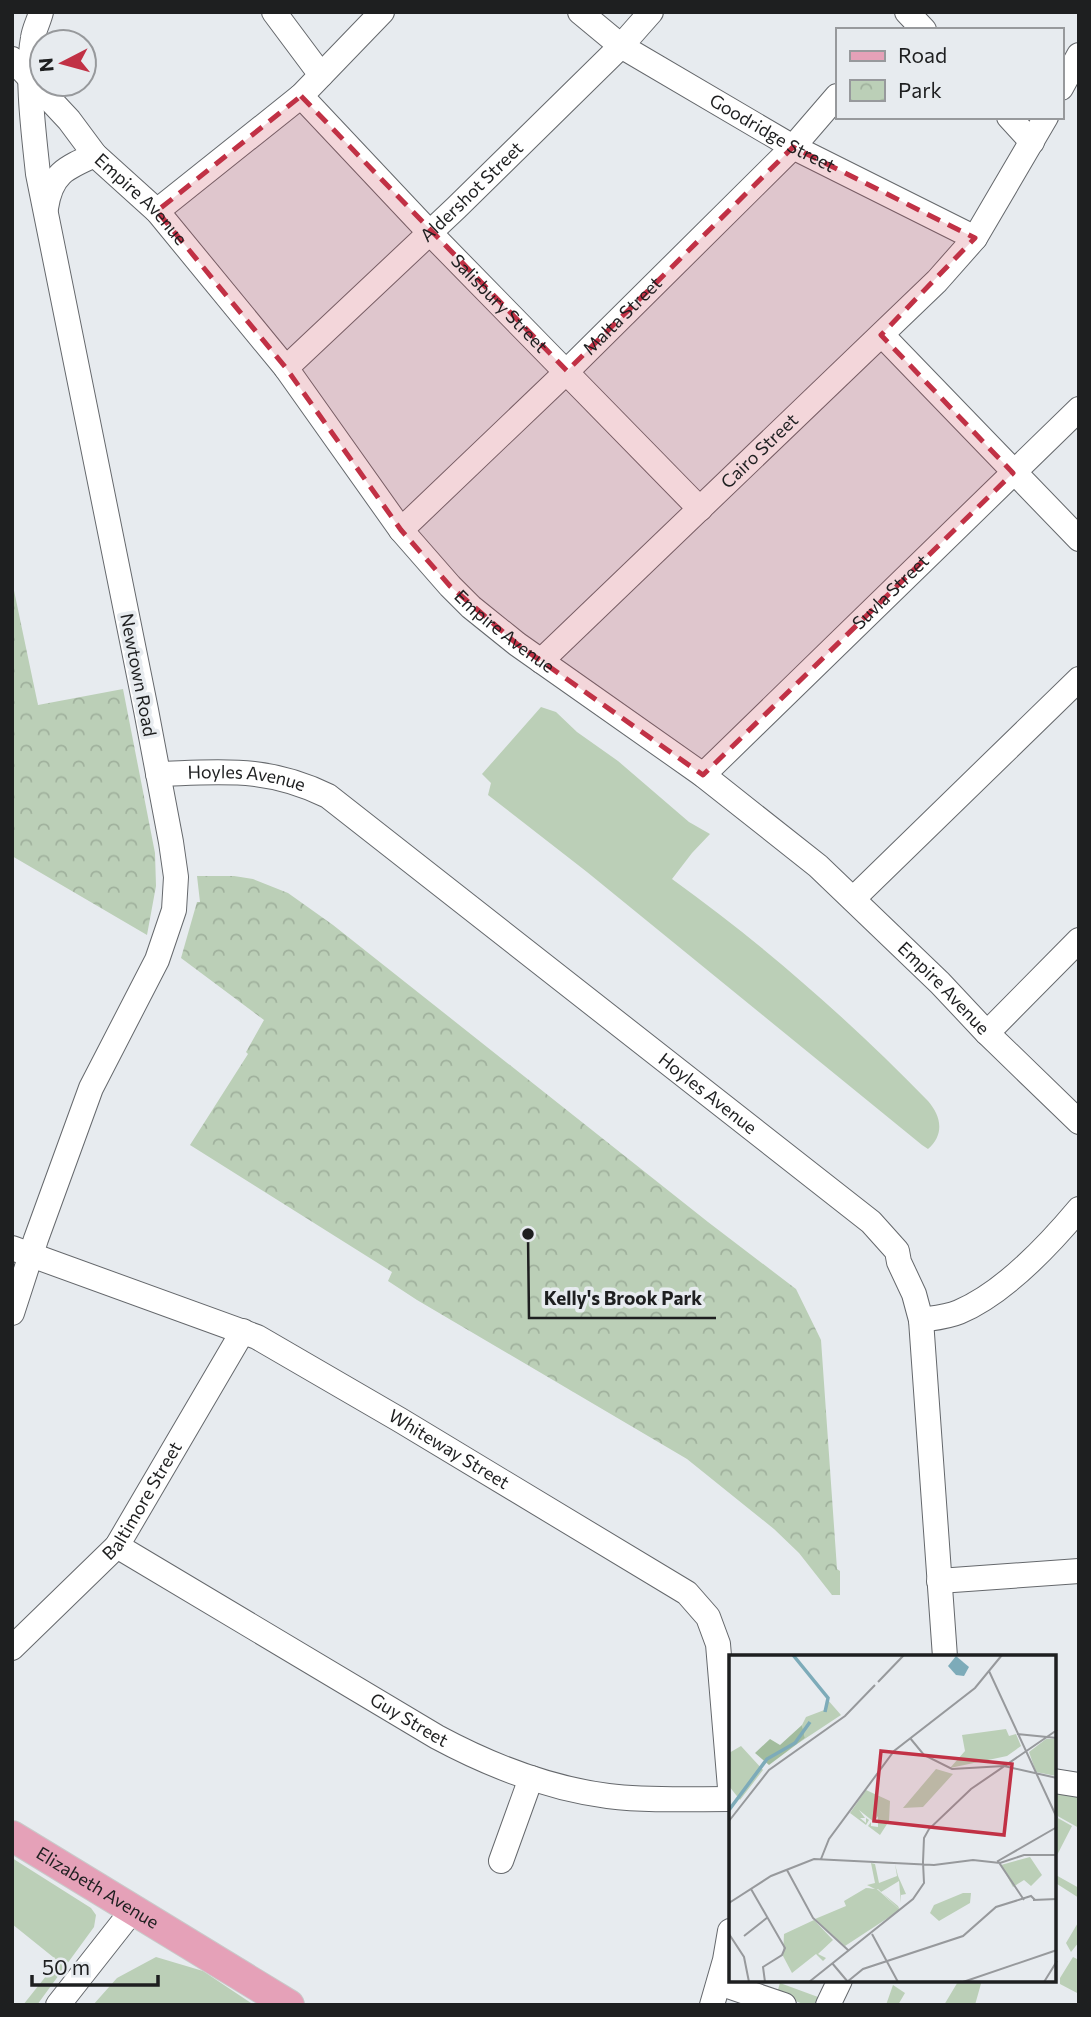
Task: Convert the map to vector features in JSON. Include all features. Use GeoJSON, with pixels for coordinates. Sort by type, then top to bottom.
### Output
{"type":"FeatureCollection","features":[{"type":"Feature","properties":{"kind":"main road","name":"Elizabeth Avenue"},"geometry":{"type":"LineString","coordinates":[[12,1836],[289,2005]]}},
{"type":"Feature","properties":{"kind":"street"},"geometry":{"type":"LineString","coordinates":[[274,12],[321,75]]}},
{"type":"Feature","properties":{"kind":"street"},"geometry":{"type":"LineString","coordinates":[[157,211],[300,96],[382,12]]}},
{"type":"Feature","properties":{"kind":"street","name":"Goodridge Street"},"geometry":{"type":"LineString","coordinates":[[580,12],[621,46],[793,147],[975,238]]}},
{"type":"Feature","properties":{"kind":"street","name":"Aldershot Street"},"geometry":{"type":"LineString","coordinates":[[286,368],[430,233],[621,46],[651,12]]}},
{"type":"Feature","properties":{"kind":"street"},"geometry":{"type":"LineString","coordinates":[[1063,84],[1079,55]]}},
{"type":"Feature","properties":{"kind":"street","name":"Empire Avenue"},"geometry":{"type":"LineString","coordinates":[[12,59],[28,76]]}},
{"type":"Feature","properties":{"kind":"street","name":"Salisbury Street"},"geometry":{"type":"LineString","coordinates":[[300,96],[700,509]]}},
{"type":"Feature","properties":{"kind":"street","name":"Malta Street"},"geometry":{"type":"LineString","coordinates":[[401,530],[567,371],[793,147],[836,97]]}},
{"type":"Feature","properties":{"kind":"street","name":"Newtown Road"},"geometry":{"type":"LineString","coordinates":[[12,1313],[22,1251],[91,1088],[142,992],[171,923],[176,877],[158,774],[45,216],[37,164],[33,98]]}},
{"type":"Feature","properties":{"kind":"street","name":"Empire Avenue"},"geometry":{"type":"LineString","coordinates":[[48,98],[95,155],[157,211],[286,368],[401,530],[471,607],[517,644],[703,775],[797,848],[940,983],[1079,1122]]}},
{"type":"Feature","properties":{"kind":"street"},"geometry":{"type":"LineString","coordinates":[[1011,119],[1032,142]]}},
{"type":"Feature","properties":{"kind":"street","name":"Cairo Street"},"geometry":{"type":"LineString","coordinates":[[541,661],[937,281],[975,238],[1045,119]]}},
{"type":"Feature","properties":{"kind":"street"},"geometry":{"type":"LineString","coordinates":[[45,216],[49,190],[56,179],[73,165],[95,155]]}},
{"type":"Feature","properties":{"kind":"street"},"geometry":{"type":"LineString","coordinates":[[881,335],[1079,539]]}},
{"type":"Feature","properties":{"kind":"street","name":"Suvla Street"},"geometry":{"type":"LineString","coordinates":[[703,775],[1079,409]]}},
{"type":"Feature","properties":{"kind":"street"},"geometry":{"type":"LineString","coordinates":[[853,899],[1079,679]]}},
{"type":"Feature","properties":{"kind":"street","name":"Hoyles Avenue"},"geometry":{"type":"LineString","coordinates":[[158,774],[244,771],[262,773],[306,786],[338,803],[878,1228],[897,1251],[921,1320],[945,1655]]}},
{"type":"Feature","properties":{"kind":"street"},"geometry":{"type":"LineString","coordinates":[[987,1032],[1079,940]]}},
{"type":"Feature","properties":{"kind":"street"},"geometry":{"type":"LineString","coordinates":[[921,1320],[955,1313],[990,1293],[1040,1252],[1079,1209]]}},
{"type":"Feature","properties":{"kind":"street","name":"Whiteway Street"},"geometry":{"type":"LineString","coordinates":[[22,1251],[243,1331],[267,1343],[675,1585],[698,1604],[708,1617],[718,1644],[729,1776]]}},
{"type":"Feature","properties":{"kind":"street","name":"Baltimore Street"},"geometry":{"type":"LineString","coordinates":[[12,1648],[117,1546],[243,1331]]}},
{"type":"Feature","properties":{"kind":"street","name":"Guy Street"},"geometry":{"type":"LineString","coordinates":[[117,1546],[437,1737],[482,1760],[531,1779],[609,1796],[657,1800],[729,1799]]}},
{"type":"Feature","properties":{"kind":"street"},"geometry":{"type":"LineString","coordinates":[[939,1581],[1079,1571]]}},
{"type":"Feature","properties":{"kind":"street"},"geometry":{"type":"LineString","coordinates":[[501,1861],[531,1779]]}},
{"type":"Feature","properties":{"kind":"street"},"geometry":{"type":"LineString","coordinates":[[1056,1781],[1079,1785]]}},
{"type":"Feature","properties":{"kind":"street"},"geometry":{"type":"LineString","coordinates":[[58,2005],[132,1911]]}},
{"type":"Feature","properties":{"kind":"street"},"geometry":{"type":"LineString","coordinates":[[729,1936],[716,1994],[784,2005]]}},
{"type":"Feature","properties":{"kind":"street"},"geometry":{"type":"LineString","coordinates":[[828,2005],[839,1982]]}},
{"type":"Feature","properties":{"kind":"highlighted area"},"geometry":{"type":"Polygon","coordinates":[[[301,96],[567,371],[793,147],[975,238],[881,335],[1013,473],[703,775],[517,644],[450,586],[401,530],[286,368],[157,211],[301,96]]]}},
{"type":"Feature","properties":{"kind":"green space"},"geometry":{"type":"Polygon","coordinates":[[[12,581],[38,705],[123,689],[155,853],[156,886],[147,935],[12,856],[12,581]]]}},
{"type":"Feature","properties":{"kind":"green space"},"geometry":{"type":"Polygon","coordinates":[[[541,707],[556,712],[689,822],[710,834],[672,879],[740,930],[805,984],[868,1041],[928,1101],[936,1113],[939,1131],[928,1149],[488,795],[491,783],[482,774],[541,707]]]}},
{"type":"Feature","properties":{"kind":"green space"},"geometry":{"type":"Polygon","coordinates":[[[197,876],[253,879],[288,893],[333,925],[796,1289],[821,1340],[840,1595],[832,1595],[799,1553],[774,1529],[687,1459],[417,1300],[388,1281],[392,1272],[190,1145],[248,1054],[246,1052],[264,1020],[181,958],[197,902],[200,902],[197,876]]]}},
{"type":"Feature","properties":{"kind":"green space"},"geometry":{"type":"Polygon","coordinates":[[[1056,1791],[1079,1795],[1079,1828],[1056,1815],[1056,1791]]]}},
{"type":"Feature","properties":{"kind":"green space"},"geometry":{"type":"Polygon","coordinates":[[[1056,1817],[1072,1826],[1056,1857],[1056,1817]]]}},
{"type":"Feature","properties":{"kind":"green space"},"geometry":{"type":"Polygon","coordinates":[[[12,1858],[91,1908],[96,1915],[94,1927],[37,2005],[23,2005],[58,1961],[12,1924],[12,1858]]]}},
{"type":"Feature","properties":{"kind":"green space"},"geometry":{"type":"Polygon","coordinates":[[[1056,1875],[1079,1888],[1079,1898],[1056,1883],[1056,1875]]]}},
{"type":"Feature","properties":{"kind":"green space"},"geometry":{"type":"Polygon","coordinates":[[[1079,1921],[1079,1942],[1071,1952],[1066,1943],[1079,1921]]]}},
{"type":"Feature","properties":{"kind":"green space"},"geometry":{"type":"Polygon","coordinates":[[[156,1957],[203,1971],[254,2005],[93,2005],[117,1978],[156,1957]]]}},
{"type":"Feature","properties":{"kind":"green space"},"geometry":{"type":"Polygon","coordinates":[[[1073,1957],[1079,1960],[1079,1994],[1060,1984],[1060,1978],[1073,1957]]]}},
{"type":"Feature","properties":{"kind":"green space"},"geometry":{"type":"Polygon","coordinates":[[[958,1982],[981,1982],[975,2005],[944,2005],[958,1982]]]}},
{"type":"Feature","properties":{"kind":"green space"},"geometry":{"type":"Polygon","coordinates":[[[780,1983],[818,1997],[814,2005],[805,2005],[777,1993],[780,1983]]]}},
{"type":"Feature","properties":{"kind":"green space"},"geometry":{"type":"Polygon","coordinates":[[[893,1985],[905,1993],[898,2005],[886,2005],[893,1985]]]}},
{"type":"Feature","properties":{"kind":"place","name":"Kelly's Brook Park"},"geometry":{"type":"Point","coordinates":[528,1234]}}]}
